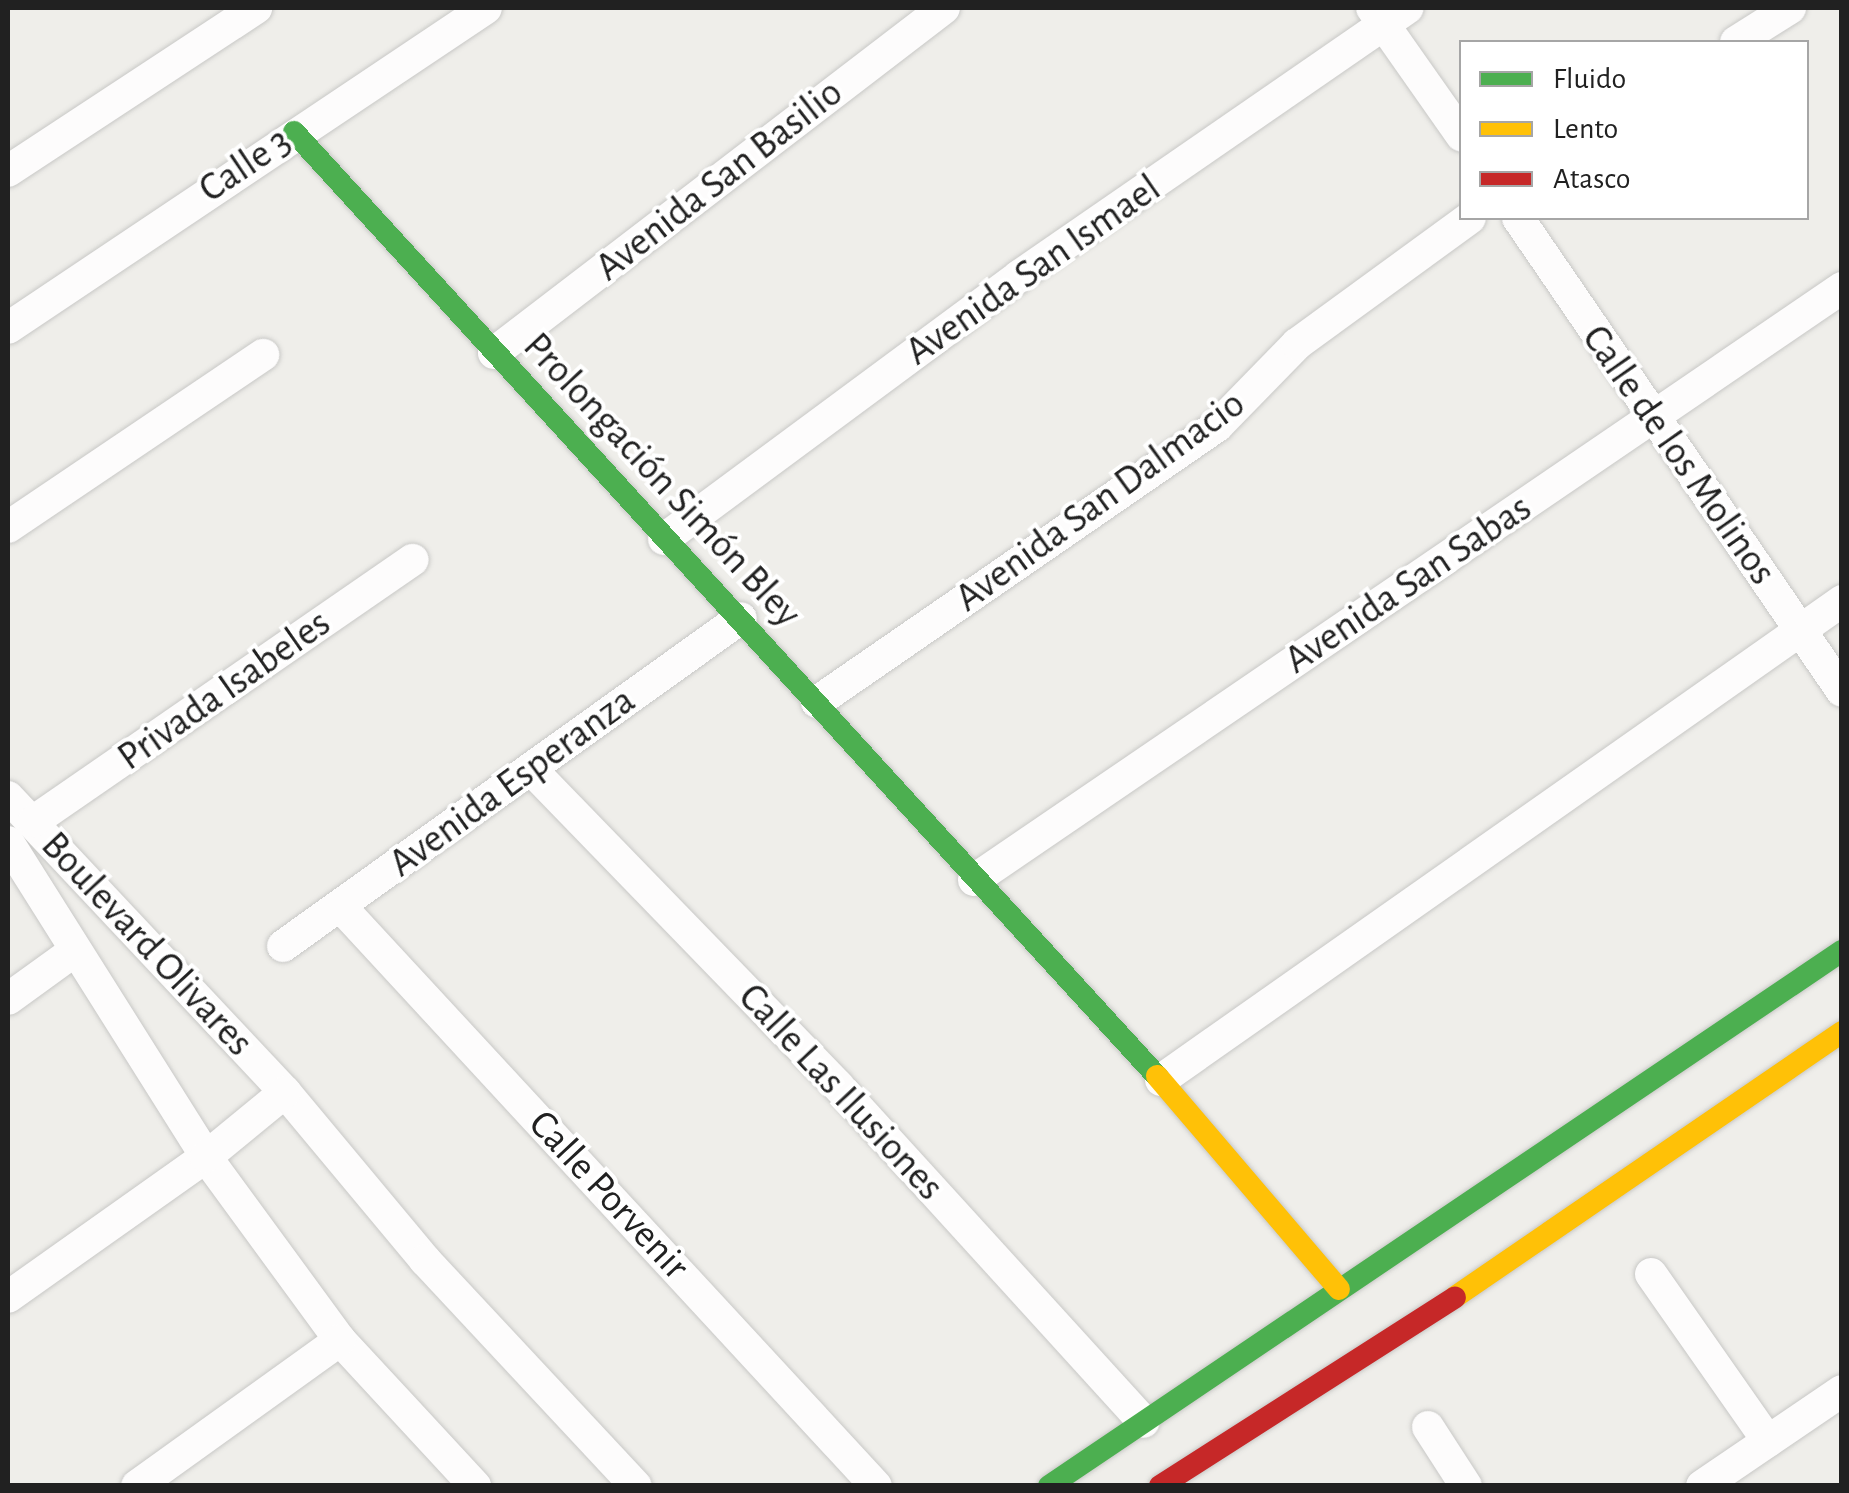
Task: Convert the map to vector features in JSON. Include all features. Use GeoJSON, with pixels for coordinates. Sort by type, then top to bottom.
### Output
{"type":"FeatureCollection","features":[{"type":"Feature","properties":{"kind":"street"},"geometry":{"type":"LineString","coordinates":[[8,172],[256,8]]}},
{"type":"Feature","properties":{"kind":"street","name":"Calle 3"},"geometry":{"type":"LineString","coordinates":[[8,328],[294,132],[486,8]]}},
{"type":"Feature","properties":{"kind":"street","name":"Avenida San Basilio"},"geometry":{"type":"LineString","coordinates":[[494,354],[944,8]]}},
{"type":"Feature","properties":{"kind":"street"},"geometry":{"type":"LineString","coordinates":[[1739,40],[1790,8]]}},
{"type":"Feature","properties":{"kind":"street"},"geometry":{"type":"LineString","coordinates":[[1388,13],[1459,131]]}},
{"type":"Feature","properties":{"kind":"street","name":"Avenida San Ismael"},"geometry":{"type":"LineString","coordinates":[[664,539],[1019,276],[1388,13]]}},
{"type":"Feature","properties":{"kind":"street","name":"Prolongación Simón Bley"},"geometry":{"type":"LineString","coordinates":[[294,132],[664,539],[741,618],[974,880],[1161,1080],[1339,1290]]}},
{"type":"Feature","properties":{"kind":"street","name":"Avenida San Dalmacio"},"geometry":{"type":"LineString","coordinates":[[816,702],[1217,426],[1297,344],[1467,220]]}},
{"type":"Feature","properties":{"kind":"street","name":"Calle de los Molinos"},"geometry":{"type":"LineString","coordinates":[[1519,220],[1842,692]]}},
{"type":"Feature","properties":{"kind":"street","name":"Avenida San Sabas"},"geometry":{"type":"LineString","coordinates":[[974,880],[1842,288]]}},
{"type":"Feature","properties":{"kind":"street"},"geometry":{"type":"LineString","coordinates":[[8,527],[263,355]]}},
{"type":"Feature","properties":{"kind":"street","name":"Privada Isabeles"},"geometry":{"type":"LineString","coordinates":[[34,821],[413,560]]}},
{"type":"Feature","properties":{"kind":"street"},"geometry":{"type":"LineString","coordinates":[[1161,1080],[1842,601]]}},
{"type":"Feature","properties":{"kind":"street","name":"Avenida Esperanza"},"geometry":{"type":"LineString","coordinates":[[283,946],[741,618]]}},
{"type":"Feature","properties":{"kind":"street","name":"Calle Las Ilusiones"},"geometry":{"type":"LineString","coordinates":[[530,769],[838,1086],[1144,1422]]}},
{"type":"Feature","properties":{"kind":"street","name":"Boulevard Olivares"},"geometry":{"type":"LineString","coordinates":[[8,797],[285,1092],[425,1260],[636,1486]]}},
{"type":"Feature","properties":{"kind":"street","name":"Boulevard Olivares"},"geometry":{"type":"LineString","coordinates":[[8,842],[73,952],[206,1157],[340,1340],[475,1486]]}},
{"type":"Feature","properties":{"kind":"street","name":"Calle Porvenir"},"geometry":{"type":"LineString","coordinates":[[340,907],[876,1486]]}},
{"type":"Feature","properties":{"kind":"street"},"geometry":{"type":"LineString","coordinates":[[1049,1486],[1339,1290],[1817,978],[1842,951]]}},
{"type":"Feature","properties":{"kind":"street"},"geometry":{"type":"LineString","coordinates":[[8,999],[73,952]]}},
{"type":"Feature","properties":{"kind":"street"},"geometry":{"type":"LineString","coordinates":[[1160,1486],[1402,1334],[1842,1032]]}},
{"type":"Feature","properties":{"kind":"street"},"geometry":{"type":"LineString","coordinates":[[8,1298],[206,1157],[285,1092]]}},
{"type":"Feature","properties":{"kind":"street"},"geometry":{"type":"LineString","coordinates":[[1652,1274],[1768,1440]]}},
{"type":"Feature","properties":{"kind":"street"},"geometry":{"type":"LineString","coordinates":[[137,1486],[340,1340]]}},
{"type":"Feature","properties":{"kind":"street"},"geometry":{"type":"LineString","coordinates":[[1702,1486],[1842,1391]]}},
{"type":"Feature","properties":{"kind":"street"},"geometry":{"type":"LineString","coordinates":[[1428,1427],[1466,1486]]}},
{"type":"Feature","properties":{"kind":"traffic: fast"},"geometry":{"type":"LineString","coordinates":[[294,132],[1157,1076]]}},
{"type":"Feature","properties":{"kind":"traffic: fast"},"geometry":{"type":"LineString","coordinates":[[1049,1486],[1842,951]]}},
{"type":"Feature","properties":{"kind":"traffic: slow"},"geometry":{"type":"LineString","coordinates":[[1455,1297],[1842,1032]]}},
{"type":"Feature","properties":{"kind":"traffic: slow"},"geometry":{"type":"LineString","coordinates":[[1157,1076],[1339,1289]]}},
{"type":"Feature","properties":{"kind":"traffic: jam"},"geometry":{"type":"LineString","coordinates":[[1160,1486],[1455,1297]]}}]}
